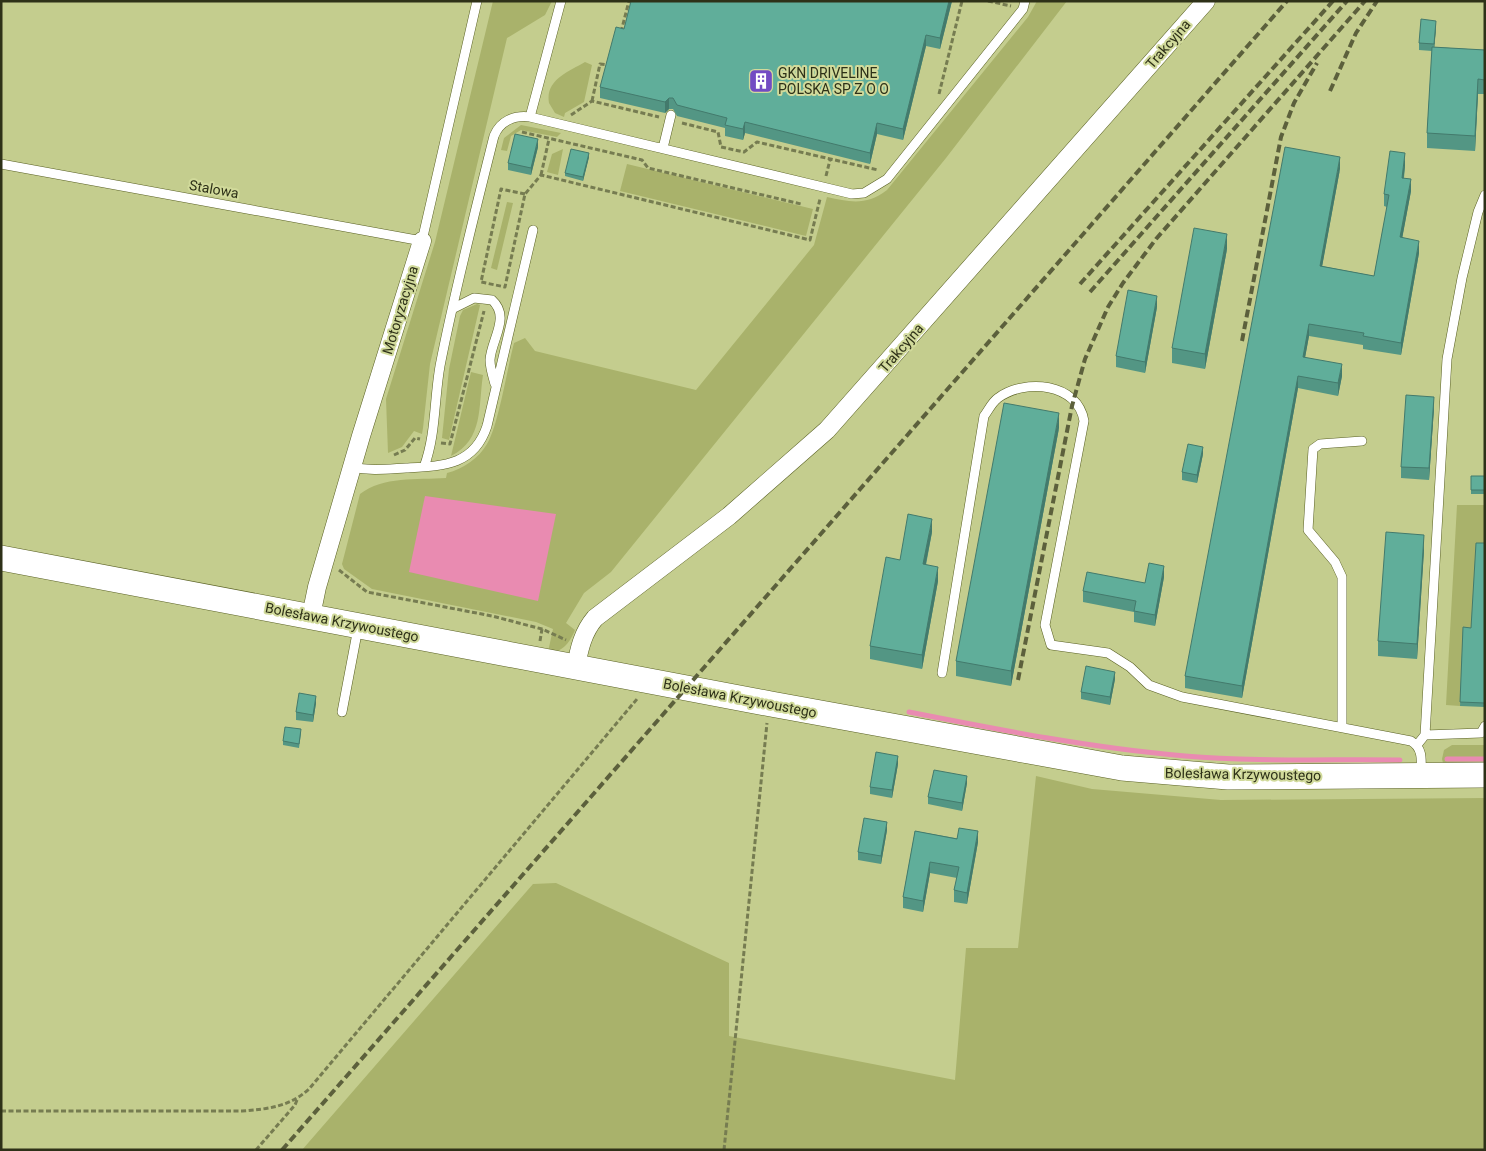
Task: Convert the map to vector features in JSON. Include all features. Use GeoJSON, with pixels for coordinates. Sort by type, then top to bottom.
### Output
{"type":"FeatureCollection","features":[{"type":"Feature","properties":{"kind":"street","name":"Trakcyjna"},"geometry":{"type":"LineString","coordinates":[[578,656],[586,630],[596,618],[729,516],[827,430],[1206,1]]}},
{"type":"Feature","properties":{"kind":"street","name":"Motoryzacyjna"},"geometry":{"type":"LineString","coordinates":[[311,616],[317,587],[352,467],[422,241]]}},
{"type":"Feature","properties":{"kind":"street","name":"Bolesława Krzywoustego"},"geometry":{"type":"LineString","coordinates":[[1,558],[359,625],[578,656],[642,679],[1054,757],[1177,774],[1266,777],[1485,774]]}},
{"type":"Feature","properties":{"kind":"lane","name":"Motoryzacyjna"},"geometry":{"type":"LineString","coordinates":[[422,241],[478,1]]}},
{"type":"Feature","properties":{"kind":"lane"},"geometry":{"type":"LineString","coordinates":[[530,117],[561,1]]}},
{"type":"Feature","properties":{"kind":"lane"},"geometry":{"type":"LineString","coordinates":[[424,467],[433,437],[440,367],[452,309],[496,132],[502,123],[514,118],[530,117],[823,188],[852,194],[864,193],[882,184],[1023,9],[1025,1]]}},
{"type":"Feature","properties":{"kind":"lane"},"geometry":{"type":"LineString","coordinates":[[663,148],[672,115]]}},
{"type":"Feature","properties":{"kind":"lane","name":"Stalowa"},"geometry":{"type":"LineString","coordinates":[[1,164],[422,241]]}},
{"type":"Feature","properties":{"kind":"lane"},"geometry":{"type":"LineString","coordinates":[[1417,745],[1425,735],[1447,359],[1462,278],[1478,212],[1485,195]]}},
{"type":"Feature","properties":{"kind":"lane"},"geometry":{"type":"LineString","coordinates":[[352,467],[369,470],[444,465],[464,458],[477,446],[487,426],[533,230]]}},
{"type":"Feature","properties":{"kind":"lane"},"geometry":{"type":"LineString","coordinates":[[452,309],[474,298],[492,300],[499,307],[501,317],[490,361],[495,387]]}},
{"type":"Feature","properties":{"kind":"lane"},"geometry":{"type":"LineString","coordinates":[[942,673],[984,416],[997,398],[1018,388],[1032,386],[1062,391],[1082,411],[1084,421],[1045,625],[1051,645],[1108,653],[1130,667],[1150,685],[1182,697],[1403,739],[1417,745],[1422,754],[1421,775]]}},
{"type":"Feature","properties":{"kind":"lane"},"geometry":{"type":"LineString","coordinates":[[1342,727],[1342,577],[1335,562],[1308,530],[1314,449],[1320,444],[1362,441]]}},
{"type":"Feature","properties":{"kind":"lane"},"geometry":{"type":"LineString","coordinates":[[342,712],[359,625]]}},
{"type":"Feature","properties":{"kind":"lane"},"geometry":{"type":"LineString","coordinates":[[1425,735],[1481,734],[1485,726]]}},
{"type":"Feature","properties":{"kind":"path"},"geometry":{"type":"LineString","coordinates":[[620,37],[628,1]]}},
{"type":"Feature","properties":{"kind":"path"},"geometry":{"type":"LineString","coordinates":[[938,99],[962,1]]}},
{"type":"Feature","properties":{"kind":"path"},"geometry":{"type":"LineString","coordinates":[[608,65],[610,58]]}},
{"type":"Feature","properties":{"kind":"path"},"geometry":{"type":"LineString","coordinates":[[592,101],[600,64],[617,67]]}},
{"type":"Feature","properties":{"kind":"path"},"geometry":{"type":"LineString","coordinates":[[522,132],[642,160],[648,168],[801,204]]}},
{"type":"Feature","properties":{"kind":"path"},"geometry":{"type":"LineString","coordinates":[[525,194],[502,189],[481,282],[505,287],[525,194],[541,175],[549,139]]}},
{"type":"Feature","properties":{"kind":"path"},"geometry":{"type":"LineString","coordinates":[[757,142],[878,170],[884,163]]}},
{"type":"Feature","properties":{"kind":"path"},"geometry":{"type":"LineString","coordinates":[[541,175],[810,240],[830,160]]}},
{"type":"Feature","properties":{"kind":"path"},"geometry":{"type":"LineString","coordinates":[[444,465],[450,444]]}},
{"type":"Feature","properties":{"kind":"path"},"geometry":{"type":"LineString","coordinates":[[338,567],[348,579],[367,592],[492,616],[542,629],[578,656]]}},
{"type":"Feature","properties":{"kind":"path"},"geometry":{"type":"LineString","coordinates":[[1,1110],[242,1110],[282,1106],[297,1100],[309,1089],[634,705],[640,693],[642,679]]}},
{"type":"Feature","properties":{"kind":"path"},"geometry":{"type":"LineString","coordinates":[[724,1150],[768,717],[771,704]]}},
{"type":"Feature","properties":{"kind":"path"},"geometry":{"type":"LineString","coordinates":[[256,1150],[295,1105],[297,1100]]}},
{"type":"Feature","properties":{"kind":"green space"},"geometry":{"type":"Polygon","coordinates":[[[493,1],[552,1],[545,15],[507,38],[430,364],[422,434],[414,431],[402,447],[388,453],[386,399],[435,242],[493,1]]]}},
{"type":"Feature","properties":{"kind":"green space"},"geometry":{"type":"Polygon","coordinates":[[[1037,1],[1067,1],[946,158],[611,572],[584,593],[566,623],[575,630],[571,639],[562,649],[548,652],[553,629],[536,622],[372,589],[344,569],[342,564],[360,494],[379,484],[412,479],[446,478],[447,473],[459,469],[470,462],[484,449],[495,423],[514,343],[525,338],[535,351],[696,390],[814,245],[827,197],[865,201],[887,190],[1028,17],[1037,1]]]}},
{"type":"Feature","properties":{"kind":"green space"},"geometry":{"type":"Polygon","coordinates":[[[585,62],[592,65],[584,102],[565,113],[564,117],[555,113],[549,103],[551,88],[565,73],[585,62]]]}},
{"type":"Feature","properties":{"kind":"green space"},"geometry":{"type":"Polygon","coordinates":[[[521,125],[561,133],[557,137],[521,130],[511,136],[507,151],[501,150],[504,138],[521,125]]]}},
{"type":"Feature","properties":{"kind":"green space"},"geometry":{"type":"Polygon","coordinates":[[[563,149],[558,175],[547,172],[552,154],[563,149]]]}},
{"type":"Feature","properties":{"kind":"green space"},"geometry":{"type":"Polygon","coordinates":[[[627,164],[813,209],[806,236],[620,191],[627,164]]]}},
{"type":"Feature","properties":{"kind":"green space"},"geometry":{"type":"Polygon","coordinates":[[[507,202],[513,203],[497,270],[491,268],[507,202]]]}},
{"type":"Feature","properties":{"kind":"green space"},"geometry":{"type":"Polygon","coordinates":[[[477,304],[480,305],[449,440],[442,438],[449,369],[460,316],[463,310],[477,304]]]}},
{"type":"Feature","properties":{"kind":"green space"},"geometry":{"type":"Polygon","coordinates":[[[471,372],[483,375],[478,421],[469,441],[462,449],[451,456],[471,372]]]}},
{"type":"Feature","properties":{"kind":"green space"},"geometry":{"type":"Polygon","coordinates":[[[1457,505],[1485,505],[1485,547],[1472,632],[1463,632],[1460,706],[1446,705],[1457,505]]]}},
{"type":"Feature","properties":{"kind":"green space"},"geometry":{"type":"Polygon","coordinates":[[[1452,745],[1485,745],[1485,766],[1443,763],[1444,750],[1452,745]]]}},
{"type":"Feature","properties":{"kind":"green space"},"geometry":{"type":"Polygon","coordinates":[[[1036,776],[1092,789],[1221,800],[1485,798],[1485,1150],[302,1150],[533,884],[556,883],[729,963],[729,1036],[955,1080],[966,948],[1018,948],[1036,776]]]}},
{"type":"Feature","properties":{"kind":"shaded area"},"geometry":{"type":"Polygon","coordinates":[[[425,496],[556,514],[538,601],[409,572],[425,496]]]}},
{"type":"Feature","properties":{"kind":"building","name":"GKN DRIVELINE POLSKA SP Z O O"},"geometry":{"type":"Polygon","coordinates":[[[631,1],[949,1],[940,38],[926,35],[903,129],[877,123],[870,153],[745,122],[743,129],[725,125],[727,118],[677,105],[673,98],[669,98],[665,102],[600,87],[616,27],[624,29],[631,1]]]}},
{"type":"Feature","properties":{"kind":"building"},"geometry":{"type":"Polygon","coordinates":[[[1421,19],[1436,21],[1434,44],[1419,43],[1421,19]]]}},
{"type":"Feature","properties":{"kind":"building"},"geometry":{"type":"Polygon","coordinates":[[[1432,47],[1485,50],[1485,80],[1478,79],[1475,136],[1427,133],[1432,47]]]}},
{"type":"Feature","properties":{"kind":"building"},"geometry":{"type":"Polygon","coordinates":[[[515,134],[538,139],[531,168],[508,163],[515,134]]]}},
{"type":"Feature","properties":{"kind":"building"},"geometry":{"type":"Polygon","coordinates":[[[1285,147],[1340,157],[1320,266],[1374,276],[1389,195],[1384,194],[1390,151],[1405,153],[1402,178],[1411,179],[1400,237],[1419,241],[1401,343],[1363,336],[1364,333],[1309,324],[1303,357],[1342,364],[1338,383],[1298,376],[1242,686],[1185,676],[1285,147]]]}},
{"type":"Feature","properties":{"kind":"building"},"geometry":{"type":"Polygon","coordinates":[[[571,149],[589,153],[583,177],[565,173],[571,149]]]}},
{"type":"Feature","properties":{"kind":"building"},"geometry":{"type":"Polygon","coordinates":[[[1194,228],[1227,234],[1205,354],[1172,348],[1194,228]]]}},
{"type":"Feature","properties":{"kind":"building"},"geometry":{"type":"Polygon","coordinates":[[[1128,290],[1157,296],[1145,362],[1116,356],[1128,290]]]}},
{"type":"Feature","properties":{"kind":"building"},"geometry":{"type":"Polygon","coordinates":[[[1406,395],[1434,397],[1429,468],[1401,467],[1406,395]]]}},
{"type":"Feature","properties":{"kind":"building"},"geometry":{"type":"Polygon","coordinates":[[[1004,403],[1059,413],[1011,671],[956,661],[1004,403]]]}},
{"type":"Feature","properties":{"kind":"building"},"geometry":{"type":"Polygon","coordinates":[[[1188,444],[1203,447],[1197,475],[1182,472],[1188,444]]]}},
{"type":"Feature","properties":{"kind":"building"},"geometry":{"type":"Polygon","coordinates":[[[1471,476],[1485,476],[1485,490],[1471,490],[1471,476]]]}},
{"type":"Feature","properties":{"kind":"building"},"geometry":{"type":"Polygon","coordinates":[[[908,514],[932,519],[923,564],[938,567],[922,655],[870,646],[886,557],[900,560],[908,514]]]}},
{"type":"Feature","properties":{"kind":"building"},"geometry":{"type":"Polygon","coordinates":[[[1386,532],[1424,535],[1417,644],[1378,641],[1386,532]]]}},
{"type":"Feature","properties":{"kind":"building"},"geometry":{"type":"Polygon","coordinates":[[[1476,543],[1485,543],[1485,703],[1460,702],[1463,627],[1471,628],[1476,543]]]}},
{"type":"Feature","properties":{"kind":"building"},"geometry":{"type":"Polygon","coordinates":[[[1149,563],[1164,566],[1155,615],[1134,611],[1136,601],[1083,591],[1087,572],[1145,583],[1149,563]]]}},
{"type":"Feature","properties":{"kind":"building"},"geometry":{"type":"Polygon","coordinates":[[[1086,666],[1115,672],[1110,697],[1081,692],[1086,666]]]}},
{"type":"Feature","properties":{"kind":"building"},"geometry":{"type":"Polygon","coordinates":[[[299,693],[316,696],[313,715],[296,712],[299,693]]]}},
{"type":"Feature","properties":{"kind":"building"},"geometry":{"type":"Polygon","coordinates":[[[285,727],[301,729],[299,744],[283,741],[285,727]]]}},
{"type":"Feature","properties":{"kind":"building"},"geometry":{"type":"Polygon","coordinates":[[[876,752],[898,756],[892,790],[870,787],[876,752]]]}},
{"type":"Feature","properties":{"kind":"building"},"geometry":{"type":"Polygon","coordinates":[[[934,770],[967,776],[962,803],[928,797],[934,770]]]}},
{"type":"Feature","properties":{"kind":"building"},"geometry":{"type":"Polygon","coordinates":[[[864,818],[887,822],[881,856],[858,852],[864,818]]]}},
{"type":"Feature","properties":{"kind":"building"},"geometry":{"type":"Polygon","coordinates":[[[959,828],[978,831],[967,893],[954,890],[959,867],[930,862],[923,901],[903,897],[915,831],[957,839],[959,828]]]}},
{"type":"Feature","properties":{"kind":"waterway"},"geometry":{"type":"LineString","coordinates":[[909,712],[1012,732],[1150,753],[1266,760],[1400,760]]}},
{"type":"Feature","properties":{"kind":"waterway"},"geometry":{"type":"LineString","coordinates":[[1447,759],[1485,759]]}},
{"type":"Feature","properties":{"kind":"railway"},"geometry":{"type":"LineString","coordinates":[[282,1150],[1287,1]]}},
{"type":"Feature","properties":{"kind":"railway"},"geometry":{"type":"LineString","coordinates":[[1080,284],[1333,1]]}},
{"type":"Feature","properties":{"kind":"railway"},"geometry":{"type":"LineString","coordinates":[[1090,292],[1347,1]]}},
{"type":"Feature","properties":{"kind":"railway"},"geometry":{"type":"LineString","coordinates":[[1018,680],[1072,406],[1085,359],[1108,307],[1123,283],[1156,239],[1365,1]]}},
{"type":"Feature","properties":{"kind":"railway"},"geometry":{"type":"LineString","coordinates":[[1330,91],[1356,33],[1377,1]]}},
{"type":"Feature","properties":{"kind":"railway"},"geometry":{"type":"LineString","coordinates":[[1242,341],[1281,137],[1294,103],[1317,63]]}},
{"type":"Feature","properties":{"kind":"place","name":"GKN DRIVELINE POLSKA SP Z O O"},"geometry":{"type":"Point","coordinates":[761,81]}}]}
